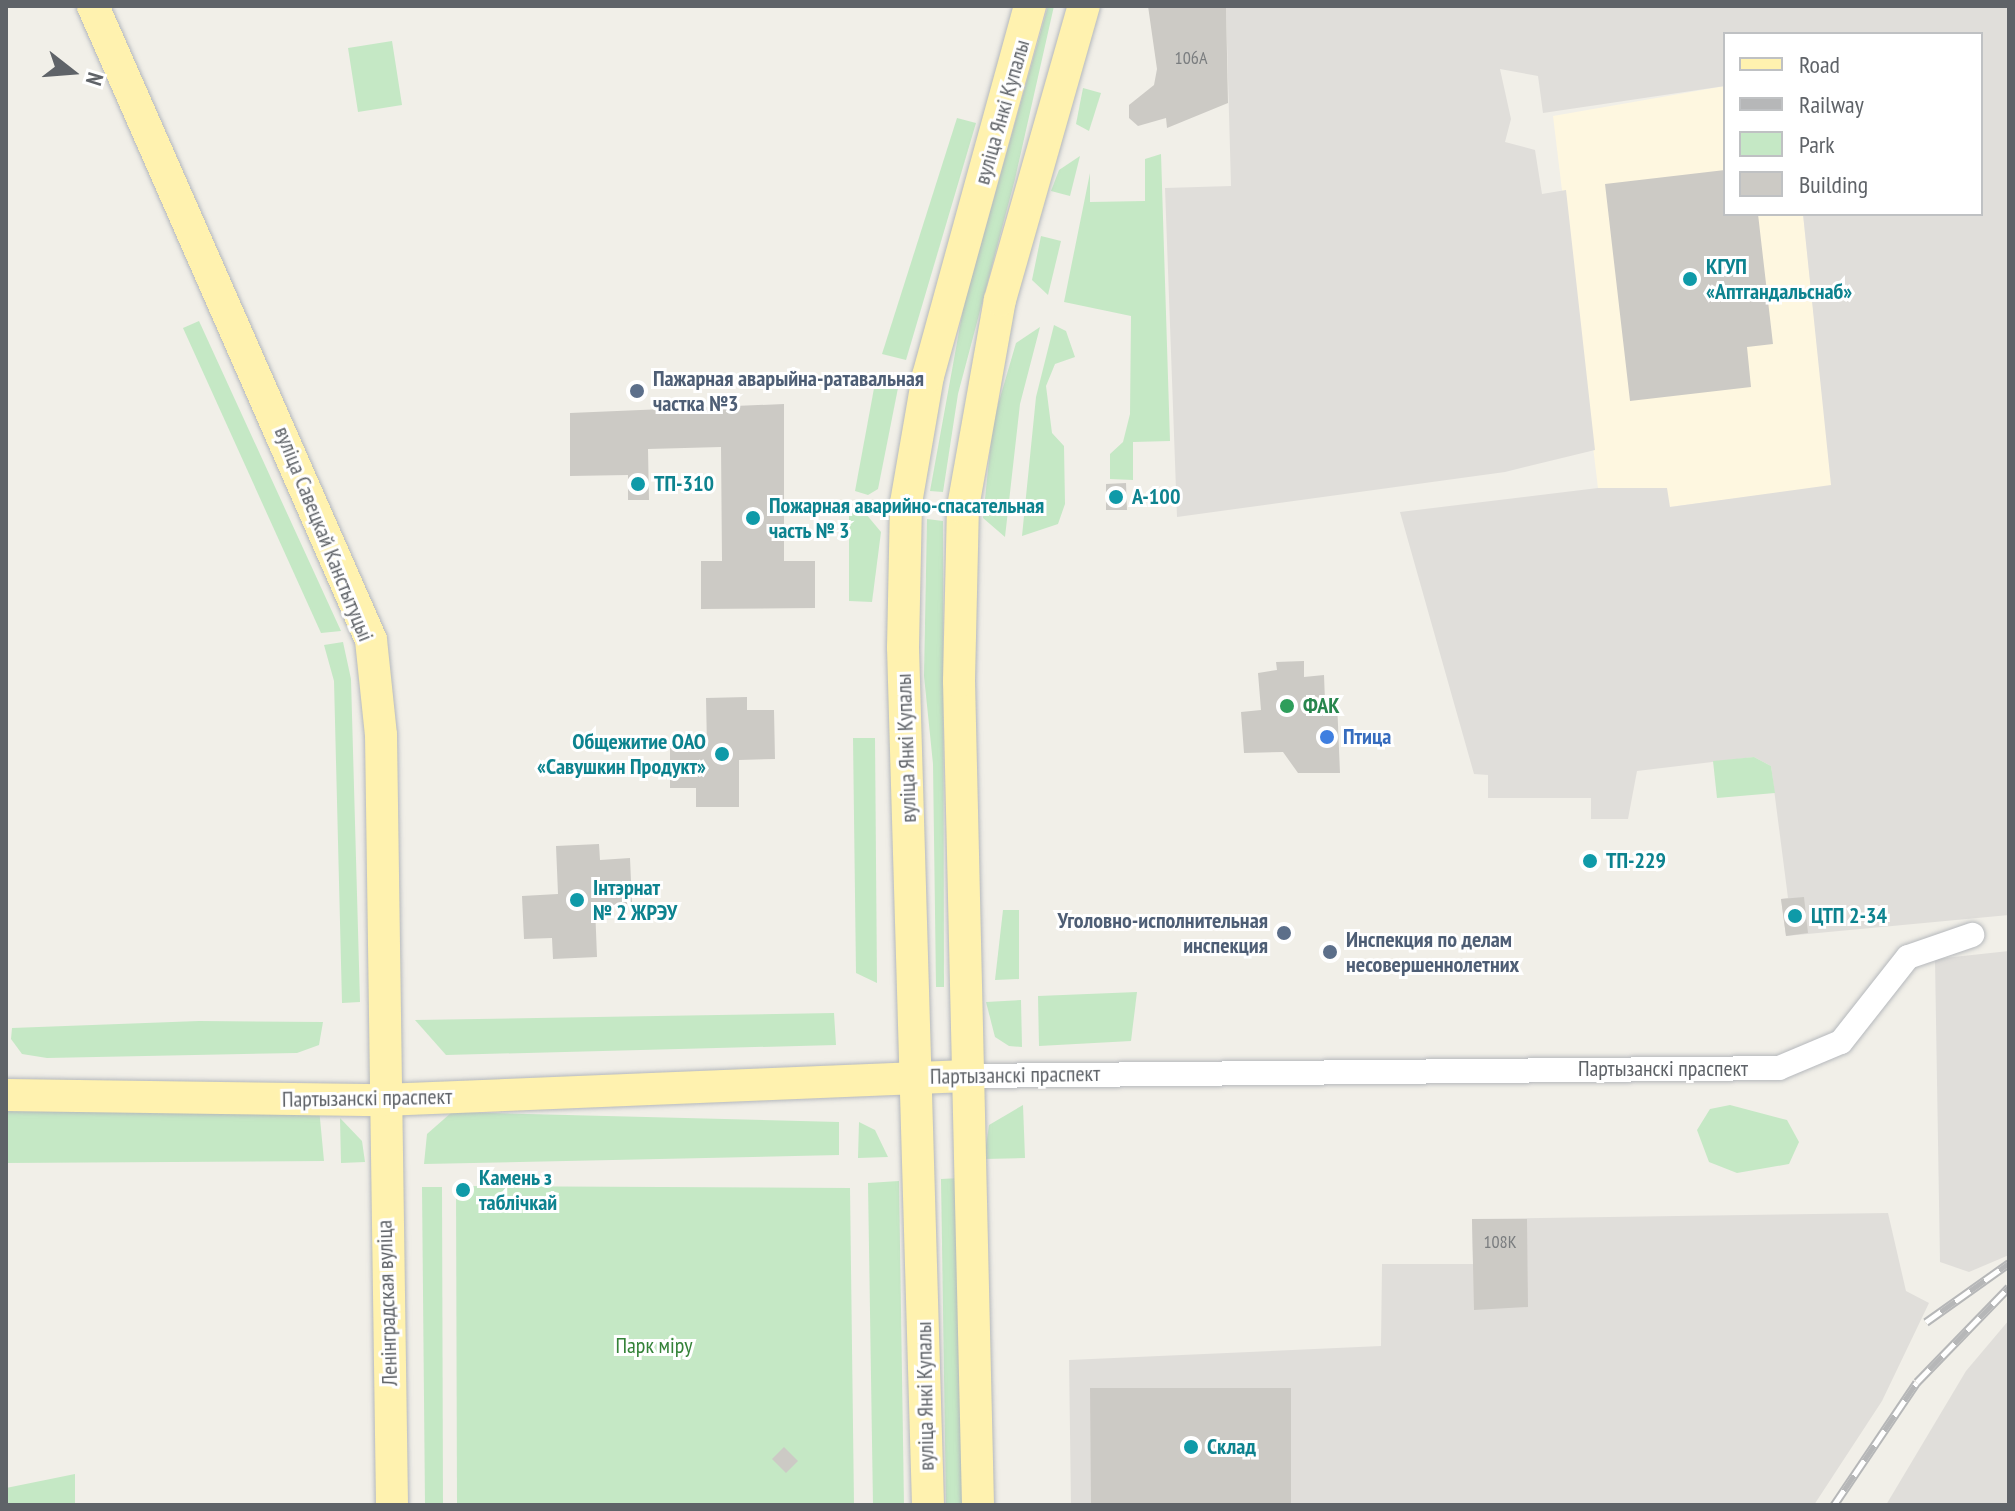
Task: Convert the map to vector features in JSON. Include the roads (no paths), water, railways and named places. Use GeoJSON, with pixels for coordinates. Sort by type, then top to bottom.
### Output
{"type":"FeatureCollection","features":[{"type":"Feature","properties":{"kind":"main road","name":"вуліца Савецкай Канстытуцыі"},"geometry":{"type":"LineString","coordinates":[[93,6],[371,640],[381,735],[383,1100]]}},
{"type":"Feature","properties":{"kind":"main road","name":"вуліца Янкі Купалы"},"geometry":{"type":"LineString","coordinates":[[928,1505],[915,1077],[906,503],[928,376],[1030,6]]}},
{"type":"Feature","properties":{"kind":"main road"},"geometry":{"type":"LineString","coordinates":[[978,1505],[959,653],[969,448],[1000,300],[1084,6]]}},
{"type":"Feature","properties":{"kind":"main road","name":"Партызанскі праспект"},"geometry":{"type":"LineString","coordinates":[[6,1095],[383,1100],[967,1076]]}},
{"type":"Feature","properties":{"kind":"main road","name":"Ленінградская вуліца"},"geometry":{"type":"LineString","coordinates":[[383,1100],[392,1505]]}},
{"type":"Feature","properties":{"kind":"street","name":"Партызанскі праспект"},"geometry":{"type":"LineString","coordinates":[[967,1076],[1779,1068],[1841,1042],[1908,957],[1972,935]]}},
{"type":"Feature","properties":{"kind":"railway"},"geometry":{"type":"LineString","coordinates":[[1926,1322],[2009,1263]]}},
{"type":"Feature","properties":{"kind":"railway"},"geometry":{"type":"LineString","coordinates":[[1834,1505],[1917,1382],[2009,1287]]}},
{"type":"Feature","properties":{"kind":"place","name":"КГУП «Аптгандальснаб»"},"geometry":{"type":"Point","coordinates":[1690,279]}},
{"type":"Feature","properties":{"kind":"place","name":"Пажарная аварыйна-ратавальная частка №3"},"geometry":{"type":"Point","coordinates":[637,391]}},
{"type":"Feature","properties":{"kind":"place","name":"ТП-310"},"geometry":{"type":"Point","coordinates":[638,484]}},
{"type":"Feature","properties":{"kind":"place","name":"А-100"},"geometry":{"type":"Point","coordinates":[1116,497]}},
{"type":"Feature","properties":{"kind":"place","name":"Пожарная аварийно-спасательная часть № 3"},"geometry":{"type":"Point","coordinates":[753,518]}},
{"type":"Feature","properties":{"kind":"place","name":"ФАК"},"geometry":{"type":"Point","coordinates":[1287,706]}},
{"type":"Feature","properties":{"kind":"place","name":"Птица"},"geometry":{"type":"Point","coordinates":[1327,737]}},
{"type":"Feature","properties":{"kind":"place","name":"Общежитие ОАО «Савушкин Продукт»"},"geometry":{"type":"Point","coordinates":[722,754]}},
{"type":"Feature","properties":{"kind":"place","name":"ТП-229"},"geometry":{"type":"Point","coordinates":[1590,861]}},
{"type":"Feature","properties":{"kind":"place","name":"Інтэрнат № 2 ЖРЭУ"},"geometry":{"type":"Point","coordinates":[577,900]}},
{"type":"Feature","properties":{"kind":"place","name":"ЦТП 2-34"},"geometry":{"type":"Point","coordinates":[1795,916]}},
{"type":"Feature","properties":{"kind":"place","name":"Уголовно-исполнительная инспекция"},"geometry":{"type":"Point","coordinates":[1284,933]}},
{"type":"Feature","properties":{"kind":"place","name":"Инспекция по делам несовершеннолетних"},"geometry":{"type":"Point","coordinates":[1330,952]}},
{"type":"Feature","properties":{"kind":"place","name":"Камень з таблічкай"},"geometry":{"type":"Point","coordinates":[463,1190]}},
{"type":"Feature","properties":{"kind":"place","name":"Склад"},"geometry":{"type":"Point","coordinates":[1191,1447]}},
{"type":"Feature","properties":{"kind":"park label","name":"Парк міру"},"geometry":{"type":"Point","coordinates":[654,1346]}}]}
